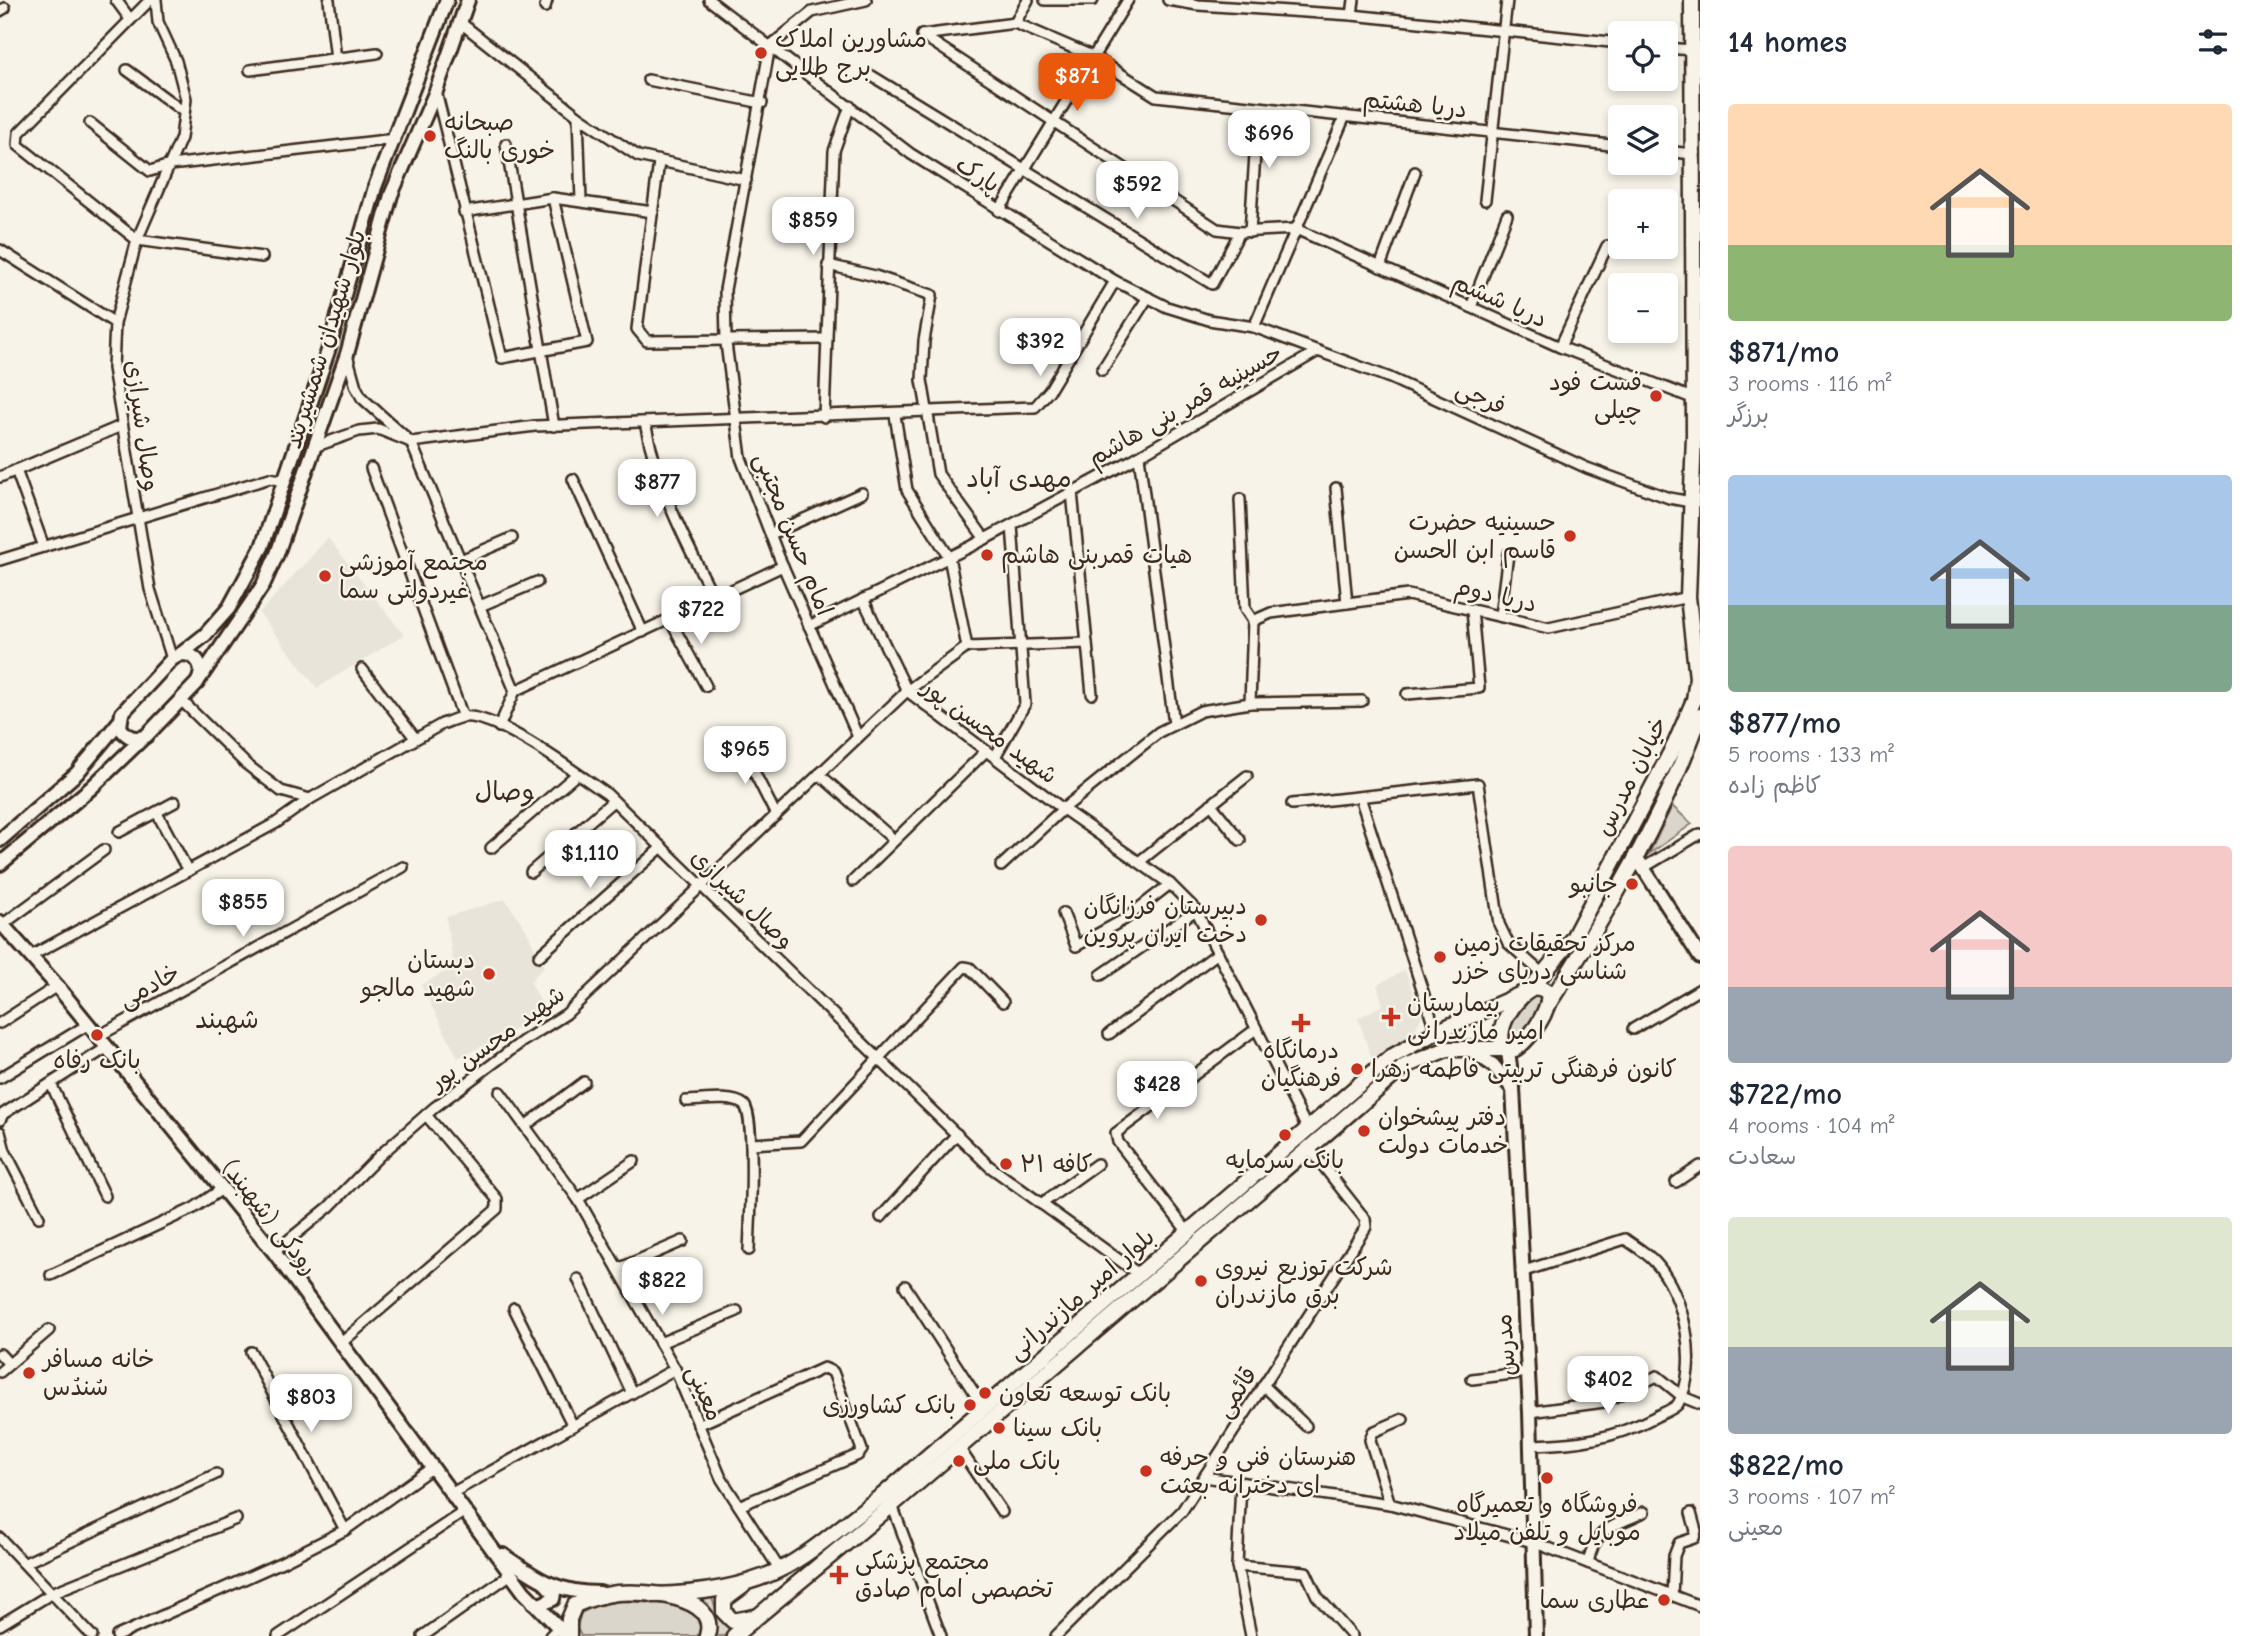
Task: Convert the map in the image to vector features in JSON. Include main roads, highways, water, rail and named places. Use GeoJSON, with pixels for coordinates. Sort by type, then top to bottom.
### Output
{"type":"FeatureCollection","features":[{"type":"Feature","properties":{"kind":"main road","name":"بلوار شهیدان شمشیربند"},"geometry":{"type":"LineString","coordinates":[[146,736],[200,678],[263,585],[290,519],[346,354],[391,195],[436,91],[468,0]]}},
{"type":"Feature","properties":{"kind":"main road","name":"خیابان مدرس"},"geometry":{"type":"LineString","coordinates":[[1528,990],[1544,975],[1573,938],[1675,744],[1694,700],[1697,678],[1688,597],[1690,549],[1696,523],[1691,502],[1692,0]]}},
{"type":"Feature","properties":{"kind":"main road","name":"بلوار شهیدان شمشیربند"},"geometry":{"type":"LineString","coordinates":[[120,722],[124,709],[176,657],[205,635],[229,608],[262,547],[328,351],[375,187],[444,3]]}},
{"type":"Feature","properties":{"kind":"main road"},"geometry":{"type":"LineString","coordinates":[[1690,549],[1700,562]]}},
{"type":"Feature","properties":{"kind":"main road"},"geometry":{"type":"LineString","coordinates":[[176,657],[196,659],[201,668],[200,678]]}},
{"type":"Feature","properties":{"kind":"main road"},"geometry":{"type":"LineString","coordinates":[[1697,678],[1700,658]]}},
{"type":"Feature","properties":{"kind":"main road","name":"خیابان مدرس"},"geometry":{"type":"LineString","coordinates":[[1506,1051],[1517,1049],[1527,1039],[1639,861],[1700,716]]}},
{"type":"Feature","properties":{"kind":"main road"},"geometry":{"type":"LineString","coordinates":[[120,722],[122,731],[130,737],[146,736]]}},
{"type":"Feature","properties":{"kind":"main road"},"geometry":{"type":"LineString","coordinates":[[0,841],[77,773],[120,722]]}},
{"type":"Feature","properties":{"kind":"main road"},"geometry":{"type":"LineString","coordinates":[[0,864],[91,788],[146,736]]}},
{"type":"Feature","properties":{"kind":"main road"},"geometry":{"type":"LineString","coordinates":[[1639,861],[1699,953]]}},
{"type":"Feature","properties":{"kind":"main road","name":"رودکی (شهبند)"},"geometry":{"type":"LineString","coordinates":[[1,923],[57,986],[274,1252],[511,1574],[561,1634]]}},
{"type":"Feature","properties":{"kind":"main road"},"geometry":{"type":"LineString","coordinates":[[1506,1051],[1503,1027],[1528,990],[1545,989],[1549,1003]]}},
{"type":"Feature","properties":{"kind":"main road","name":"بلوار امیر مازندرانی"},"geometry":{"type":"LineString","coordinates":[[654,1595],[728,1587],[780,1570],[883,1495],[1391,1057],[1436,1032],[1528,990]]}},
{"type":"Feature","properties":{"kind":"main road"},"geometry":{"type":"LineString","coordinates":[[1454,1025],[1462,1028],[1466,1035],[1462,1048],[1493,1065],[1513,1088]]}},
{"type":"Feature","properties":{"kind":"main road","name":"بلوار امیر مازندرانی"},"geometry":{"type":"LineString","coordinates":[[734,1636],[960,1448],[1405,1066],[1432,1052],[1462,1048],[1506,1051]]}},
{"type":"Feature","properties":{"kind":"main road","name":"مدرس"},"geometry":{"type":"LineString","coordinates":[[1506,1051],[1513,1088],[1528,1372],[1536,1636]]}},
{"type":"Feature","properties":{"kind":"main road","name":"رودکی (شهبند)"},"geometry":{"type":"LineString","coordinates":[[494,1549],[546,1584],[578,1593],[617,1593]]}},
{"type":"Feature","properties":{"kind":"main road"},"geometry":{"type":"LineString","coordinates":[[756,1579],[731,1594],[723,1606],[727,1619],[733,1621],[761,1614]]}},
{"type":"Feature","properties":{"kind":"main road"},"geometry":{"type":"LineString","coordinates":[[533,1601],[540,1605],[553,1600],[554,1593],[546,1584]]}},
{"type":"Feature","properties":{"kind":"main road"},"geometry":{"type":"LineString","coordinates":[[561,1634],[575,1605],[590,1598],[617,1593],[682,1599],[701,1608],[707,1621],[707,1636]]}},
{"type":"Feature","properties":{"kind":"place","name":"مشاورین املاک برج طلایی"},"geometry":{"type":"Point","coordinates":[761,53]}},
{"type":"Feature","properties":{"kind":"place","name":"صبحانه خوری بالنگ"},"geometry":{"type":"Point","coordinates":[430,136]}},
{"type":"Feature","properties":{"kind":"place","name":"فست فود چیلی"},"geometry":{"type":"Point","coordinates":[1656,396]}},
{"type":"Feature","properties":{"kind":"place","name":"حسینیه حضرت قاسم ابن الحسن"},"geometry":{"type":"Point","coordinates":[1570,536]}},
{"type":"Feature","properties":{"kind":"place","name":"هیات قمربنی هاشم"},"geometry":{"type":"Point","coordinates":[987,555]}},
{"type":"Feature","properties":{"kind":"place","name":"مجتمع آموزشی غیردولتی سما"},"geometry":{"type":"Point","coordinates":[325,576]}},
{"type":"Feature","properties":{"kind":"place","name":"جانبو"},"geometry":{"type":"Point","coordinates":[1632,884]}},
{"type":"Feature","properties":{"kind":"place","name":"دبیرستان فرزانگان دخت ایران پروین"},"geometry":{"type":"Point","coordinates":[1261,920]}},
{"type":"Feature","properties":{"kind":"place","name":"مرکز تحقیقات زمین شناسی دریای خزر"},"geometry":{"type":"Point","coordinates":[1440,957]}},
{"type":"Feature","properties":{"kind":"place","name":"دبستان شهید مالجو"},"geometry":{"type":"Point","coordinates":[489,974]}},
{"type":"Feature","properties":{"kind":"place","name":"بیمارستان امیر مازندرانی"},"geometry":{"type":"Point","coordinates":[1391,1017]}},
{"type":"Feature","properties":{"kind":"place","name":"درمانگاه فرهنگیان"},"geometry":{"type":"Point","coordinates":[1301,1023]}},
{"type":"Feature","properties":{"kind":"place","name":"بانک رفاه"},"geometry":{"type":"Point","coordinates":[97,1035]}},
{"type":"Feature","properties":{"kind":"place","name":"کانون فرهنگی تربیتی فاطمه زهرا"},"geometry":{"type":"Point","coordinates":[1357,1069]}},
{"type":"Feature","properties":{"kind":"place","name":"دفتر پیشخوان خدمات دولت"},"geometry":{"type":"Point","coordinates":[1364,1131]}},
{"type":"Feature","properties":{"kind":"place","name":"بانک سرمایه"},"geometry":{"type":"Point","coordinates":[1285,1135]}},
{"type":"Feature","properties":{"kind":"place","name":"کافه ۲۱"},"geometry":{"type":"Point","coordinates":[1006,1164]}},
{"type":"Feature","properties":{"kind":"place","name":"شرکت توزیع نیروی برق مازندران"},"geometry":{"type":"Point","coordinates":[1201,1281]}},
{"type":"Feature","properties":{"kind":"place","name":"خانه مسافر سُندُس"},"geometry":{"type":"Point","coordinates":[29,1373]}},
{"type":"Feature","properties":{"kind":"place","name":"بانک توسعه تعاون"},"geometry":{"type":"Point","coordinates":[985,1393]}},
{"type":"Feature","properties":{"kind":"place","name":"بانک کشاورزی"},"geometry":{"type":"Point","coordinates":[970,1405]}},
{"type":"Feature","properties":{"kind":"place","name":"بانک سینا"},"geometry":{"type":"Point","coordinates":[999,1428]}},
{"type":"Feature","properties":{"kind":"place","name":"بانک ملی"},"geometry":{"type":"Point","coordinates":[959,1461]}},
{"type":"Feature","properties":{"kind":"place","name":"هنرستان فنی و حرفه ای دخترانه بعثت"},"geometry":{"type":"Point","coordinates":[1146,1471]}},
{"type":"Feature","properties":{"kind":"place","name":"فروشگاه و تعمیرگاه موبایل و تلفن میلاد"},"geometry":{"type":"Point","coordinates":[1547,1478]}},
{"type":"Feature","properties":{"kind":"place","name":"مجتمع پزشکی تخصصی امام صادق"},"geometry":{"type":"Point","coordinates":[839,1575]}},
{"type":"Feature","properties":{"kind":"place","name":"عطاری سما"},"geometry":{"type":"Point","coordinates":[1664,1600]}},
{"type":"Feature","properties":{"kind":"district","name":"مهدی آباد"},"geometry":{"type":"Point","coordinates":[1019,478]}},
{"type":"Feature","properties":{"kind":"district","name":"وصال"},"geometry":{"type":"Point","coordinates":[505,791]}},
{"type":"Feature","properties":{"kind":"district","name":"شهبند"},"geometry":{"type":"Point","coordinates":[227,1019]}}]}
